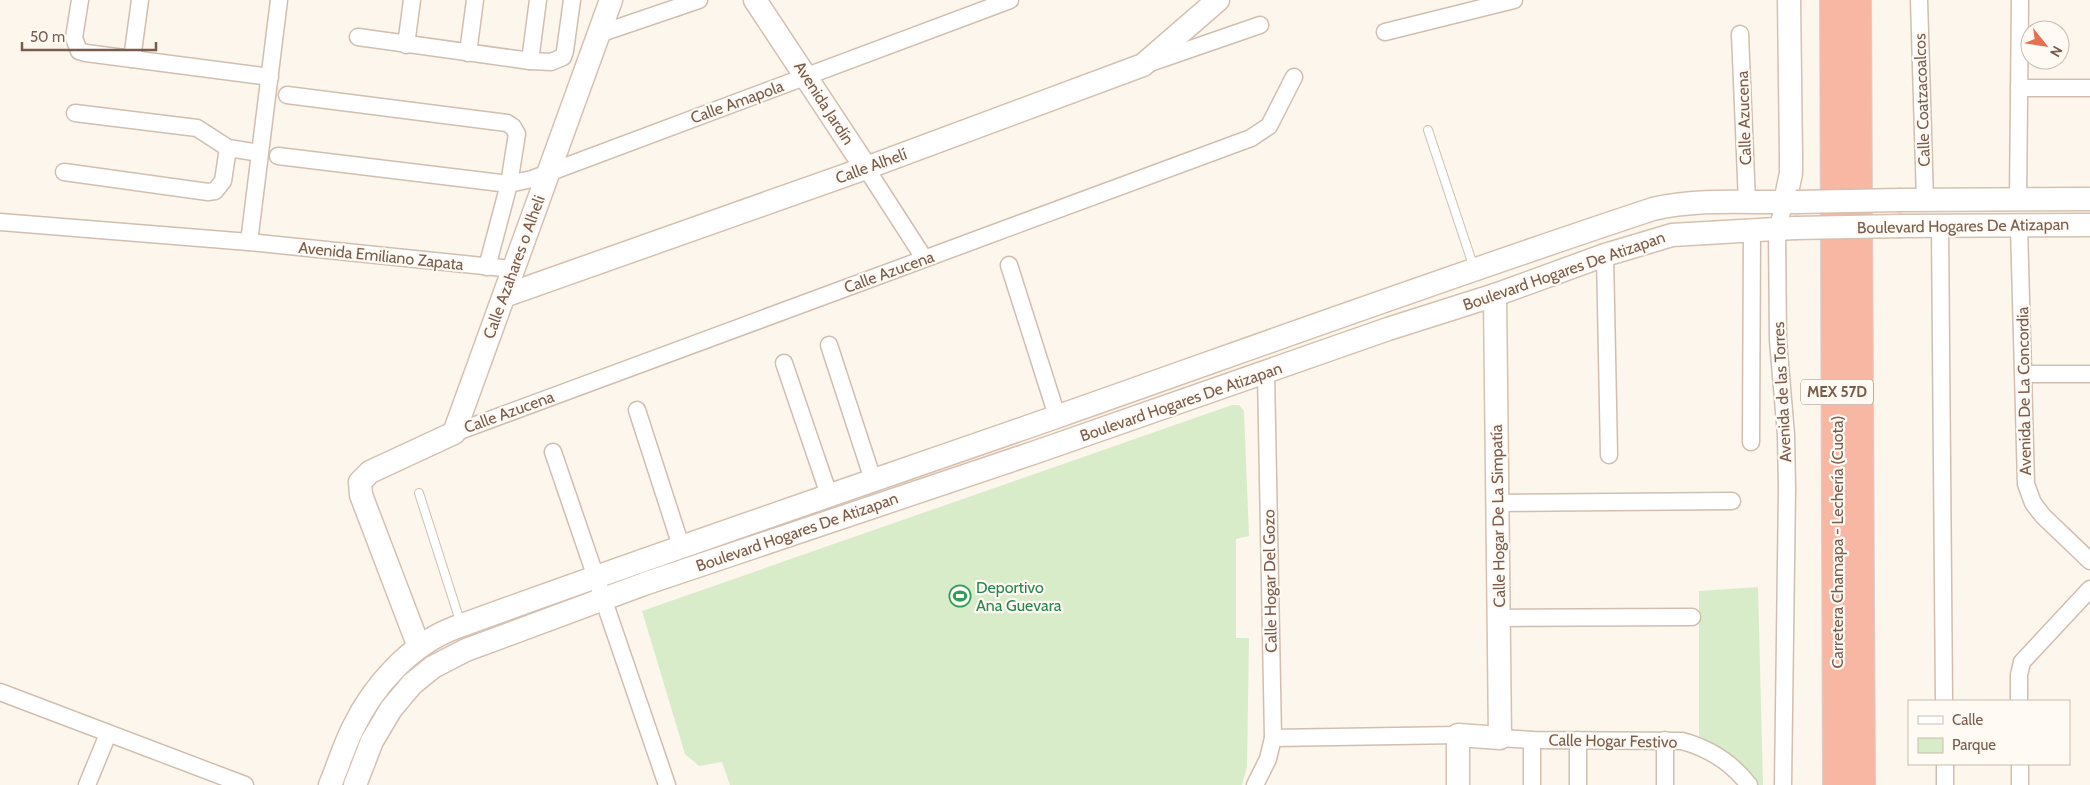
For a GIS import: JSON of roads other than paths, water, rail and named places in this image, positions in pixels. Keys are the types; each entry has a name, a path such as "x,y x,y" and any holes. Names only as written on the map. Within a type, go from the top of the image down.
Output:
{"highway":[{"name":"Carretera Chamapa - Lechería (Cuota)","path":"1834,0 1837,253 1837,785"},
{"name":"Carretera Chamapa - Lechería (Cuota)","path":"1857,0 1862,785"}],"street":[{"path":"80,0 74,38 79,51 270,77"},
{"path":"132,59 140,0"},
{"path":"249,242 279,0"},
{"path":"406,44 412,0"},
{"path":"468,53 474,0"},
{"path":"530,61 538,0"},
{"path":"358,37 468,53 551,62 563,57 572,0"},
{"name":"Calle Azahares o Alheli","path":"454,433 611,0"},
{"path":"598,34 699,0"},
{"name":"Avenida Jardín","path":"755,0 807,76 924,258"},
{"name":"Calle Amapola","path":"278,156 509,184 532,179 1010,0"},
{"name":"Calle Alhelí","path":"504,296 866,168 1143,65 1218,0"},
{"path":"1385,32 1514,0"},
{"name":"Avenida de las Torres","path":"1783,785 1788,490 1786,435 1778,340 1786,229 1791,202 1789,0"},
{"name":"Calle Coatzacoalcos","path":"1919,0 1925,200"},
{"path":"2018,200 2020,0"},
{"path":"1143,65 1260,25"},
{"name":"Calle Azucena","path":"1740,34 1747,202"},
{"name":"Calle Azucena","path":"454,433 1256,136 1269,126 1275,117 1294,76"},
{"path":"2019,88 2090,88"},
{"path":"287,95 507,123 513,127 517,134 509,184 486,267"},
{"path":"75,112 197,128 228,148 260,153"},
{"path":"64,172 214,191 223,181 228,148"},
{"path":"2084,224 2085,199"},
{"name":"Boulevard Hogares De Atizapan","path":"330,785 353,727 394,670 418,646 436,635 596,576 1057,416 1474,268 1661,207 1702,202 2085,199"},
{"name":"Avenida Emiliano Zapata","path":"8,223 249,242 514,269"},
{"name":"Boulevard Hogares De Atizapan","path":"355,785 372,741 392,709 412,684 433,667 466,650 644,584 1388,329 1495,295 1605,255 1672,235 1786,229 2084,224"},
{"name":"Avenida De La Concordia","path":"2020,226 2026,484 2033,502 2043,516 2089,558"},
{"path":"1940,227 1944,700"},
{"path":"1751,442 1752,230"},
{"path":"1605,255 1609,455"},
{"path":"1009,265 1057,416"},
{"name":"Calle Hogar De La Simpatía","path":"1495,295 1500,738"},
{"path":"1377,302 1388,329"},
{"path":"829,345 873,480"},
{"path":"784,363 829,495"},
{"name":"Calle Hogar Del Gozo","path":"1255,785 1268,759 1273,738 1266,372"},
{"path":"2024,374 2090,374"},
{"path":"637,410 682,546"},
{"path":"418,646 361,495 360,482 370,472 454,433"},
{"path":"553,452 667,785"},
{"path":"1497,503 1732,501"},
{"path":"2019,700 2019,675 2022,662 2090,589"},
{"path":"1499,618 1692,617"},
{"path":"0,692 245,785"},
{"path":"87,785 108,734"},
{"path":"1273,738 1458,734 1500,738"},
{"path":"1458,734 1458,785"},
{"name":"Calle Hogar Festivo","path":"1500,738 1682,741 1703,746 1721,758 1748,785"},
{"path":"1532,740 1532,785"},
{"path":"1578,740 1578,785"},
{"path":"1664,785 1665,740"},
{"path":"1945,765 1945,785"},
{"path":"2020,765 2020,785"}],"lane":[{"path":"1428,130 1474,268"},
{"path":"419,493 461,625"}],"place":[{"name":"Deportivo Ana Guevara","path":"960,596"}]}
